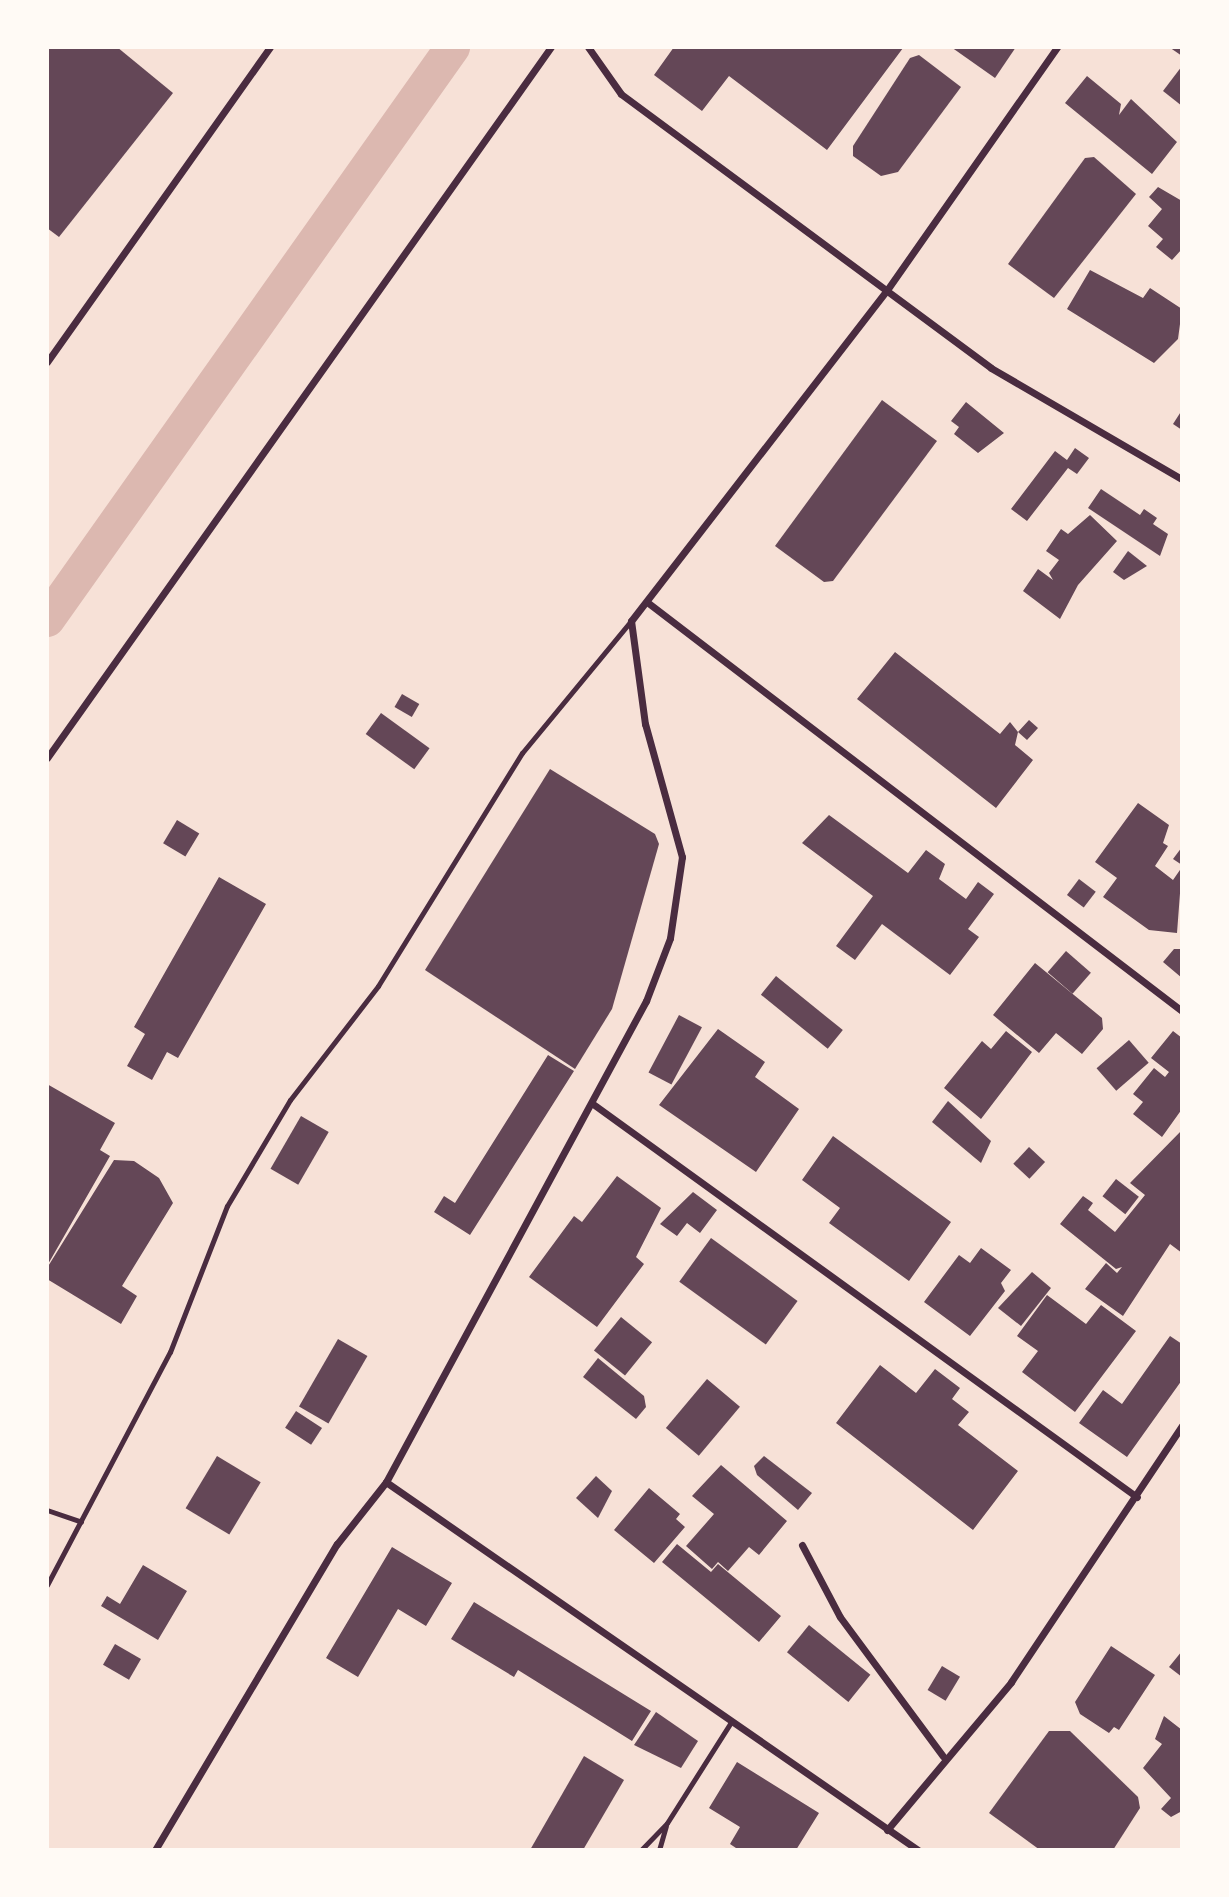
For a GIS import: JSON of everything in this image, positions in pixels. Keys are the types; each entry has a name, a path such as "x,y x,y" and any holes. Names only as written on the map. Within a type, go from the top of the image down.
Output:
{"street":[{"path":"47,362 270,47"},
{"path":"47,758 551,47"},
{"path":"588,47 621,94 992,368 1182,479"},
{"path":"155,1850 337,1544 386,1482 458,1340 593,1104 646,1001 670,938 682,857 645,724 631,621 887,290 1057,47"},
{"path":"647,602 1182,1011"},
{"path":"593,1104 1137,1497"},
{"path":"887,1830 943,1756 1011,1682 1182,1426"},
{"path":"386,1482 918,1850"},
{"path":"802,1545 840,1617 943,1756"}],"lane":[{"path":"47,1585 170,1352 228,1206 290,1100 378,986 522,753 631,621"},
{"path":"47,1510 81,1522"},
{"path":"641,1850 667,1823 731,1722"},
{"path":"659,1850 667,1823"}],"building":[{"path":"47,47 117,47 173,93 59,237 47,228"},
{"path":"674,47 903,48 827,150 729,76 702,111 654,75"},
{"path":"951,47 1016,47 995,78"},
{"path":"1169,47 1182,47 1182,56"},
{"path":"919,55 961,87 898,172 881,176 853,156 853,146 910,58"},
{"path":"1182,66 1182,106 1163,91"},
{"path":"1087,76 1121,104 1119,115 1131,99 1177,142 1152,174 1065,103"},
{"path":"1094,157 1136,194 1054,298 1008,264 1085,158"},
{"path":"1158,187 1182,201 1182,249 1172,260 1156,247 1163,239 1148,226 1162,209 1149,197"},
{"path":"1090,270 1143,298 1150,288 1182,309 1178,339 1154,363 1067,309"},
{"path":"882,400 937,441 833,581 824,582 775,546"},
{"path":"966,402 1004,433 978,453 954,434 959,427 951,421"},
{"path":"1182,410 1182,430 1173,424"},
{"path":"1075,448 1089,458 1077,474 1068,468 1027,521 1011,509 1055,451 1067,460"},
{"path":"1101,489 1140,515 1144,509 1157,518 1153,524 1168,534 1160,556 1088,508"},
{"path":"1090,515 1117,541 1078,585 1060,619 1023,591 1038,569 1053,580 1049,573 1059,560 1046,551 1061,529 1068,534"},
{"path":"1128,551 1147,566 1124,580 1113,572"},
{"path":"895,652 1000,734 1010,722 1018,732 1015,745 1033,760 996,808 857,699"},
{"path":"402,694 419,704 412,717 394,707"},
{"path":"381,713 430,748 414,769 366,734"},
{"path":"1029,720 1038,728 1027,740 1018,732"},
{"path":"550,769 655,834 659,844 612,1009 575,1069 425,970"},
{"path":"1138,803 1169,825 1163,843 1168,846 1155,866 1173,880 1182,867 1177,933 1149,930 1103,897 1117,878 1095,862"},
{"path":"829,815 908,873 926,850 945,864 939,879 966,899 978,882 994,894 968,929 979,937 950,975 882,924 855,960 836,946 873,896 802,843"},
{"path":"177,820 199,833 185,857 163,843"},
{"path":"1182,847 1182,865 1173,859"},
{"path":"219,877 266,904 178,1058 167,1052 152,1080 127,1066 145,1034 134,1027"},
{"path":"1079,879 1096,892 1084,908 1067,895"},
{"path":"1174,949 1182,949 1182,978 1163,962"},
{"path":"1066,951 1091,973 1073,994 1048,972"},
{"path":"1035,963 1102,1018 1103,1029 1082,1054 1056,1033 1039,1053 993,1015"},
{"path":"776,976 843,1030 828,1049 761,995"},
{"path":"679,1015 702,1027 671,1085 648,1072"},
{"path":"718,1029 765,1062 755,1077 799,1109 756,1172 659,1105"},
{"path":"1006,1031 1032,1052 981,1119 944,1088 982,1041 991,1049"},
{"path":"1173,1031 1182,1038 1182,1109 1162,1137 1133,1114 1143,1102 1133,1094 1154,1068 1165,1077 1169,1072 1151,1058"},
{"path":"1129,1040 1149,1063 1116,1091 1097,1068"},
{"path":"548,1055 574,1071 470,1235 434,1212 444,1196 455,1203"},
{"path":"47,1084 115,1123 100,1150 110,1156 47,1266"},
{"path":"948,1101 991,1141 981,1163 932,1122"},
{"path":"301,1116 329,1132 298,1185 271,1169"},
{"path":"1182,1130 1182,1253 1170,1244 1123,1316 1085,1289 1106,1263 1117,1273 1122,1267 1116,1269 1060,1224 1083,1196 1093,1203 1088,1210 1115,1232 1145,1195 1130,1183"},
{"path":"833,1136 951,1222 909,1281 829,1223 840,1208 802,1180"},
{"path":"1029,1147 1045,1162 1029,1179 1013,1164"},
{"path":"114,1160 134,1161 159,1178 173,1203 122,1286 137,1296 121,1324 47,1279 47,1268"},
{"path":"617,1176 661,1208 636,1257 644,1264 597,1327 529,1277 574,1216 582,1222"},
{"path":"1116,1179 1139,1197 1125,1214 1102,1196"},
{"path":"693,1192 717,1210 700,1233 687,1223 677,1236 660,1224"},
{"path":"711,1238 798,1301 766,1345 679,1282"},
{"path":"981,1248 1011,1270 1001,1283 1005,1291 970,1336 924,1302 959,1255 970,1263"},
{"path":"1032,1272 1051,1288 1021,1326 998,1308"},
{"path":"1047,1295 1086,1324 1101,1305 1136,1331 1075,1412 1022,1372 1038,1351 1017,1336"},
{"path":"621,1317 652,1342 625,1376 594,1350"},
{"path":"1170,1336 1182,1344 1182,1380 1127,1457 1079,1423 1103,1390 1122,1404"},
{"path":"338,1339 367,1356 328,1424 299,1407"},
{"path":"598,1358 644,1396 646,1407 636,1419 583,1377"},
{"path":"880,1365 916,1393 935,1369 960,1388 952,1399 969,1412 958,1425 1018,1471 973,1530 836,1423"},
{"path":"707,1379 740,1407 699,1456 666,1428"},
{"path":"296,1411 322,1428 311,1445 285,1428"},
{"path":"217,1456 261,1482 229,1535 186,1508"},
{"path":"764,1456 812,1493 798,1510 757,1475 754,1466"},
{"path":"721,1465 787,1521 759,1555 749,1547 728,1571 718,1562 712,1569 686,1546 714,1514 692,1496"},
{"path":"596,1476 612,1491 598,1518 576,1498"},
{"path":"649,1488 680,1514 676,1519 685,1527 654,1563 614,1530"},
{"path":"677,1544 711,1572 718,1564 781,1616 759,1642 662,1562"},
{"path":"392,1547 452,1583 426,1626 398,1609 358,1677 326,1658"},
{"path":"143,1565 187,1591 158,1640 101,1606 107,1596 120,1604"},
{"path":"474,1602 651,1711 632,1741 518,1670 514,1677 451,1639"},
{"path":"809,1625 870,1675 848,1702 787,1652"},
{"path":"115,1644 141,1659 129,1680 103,1665"},
{"path":"1111,1646 1155,1675 1119,1730 1114,1727 1109,1733 1080,1714 1075,1702"},
{"path":"1182,1651 1182,1677 1169,1667"},
{"path":"942,1666 960,1677 946,1701 928,1690"},
{"path":"656,1712 698,1741 681,1768 634,1745"},
{"path":"1164,1716 1182,1730 1182,1811 1171,1817 1161,1809 1171,1798 1143,1768 1162,1744 1155,1739"},
{"path":"1049,1731 1070,1731 1138,1797 1140,1808 1113,1850 1040,1850 989,1813"},
{"path":"584,1756 624,1780 583,1850 530,1850"},
{"path":"737,1762 819,1813 796,1850 739,1850 730,1844 740,1827 709,1808"}],"waterway":[{"path":"47,619 452,47"}]}
